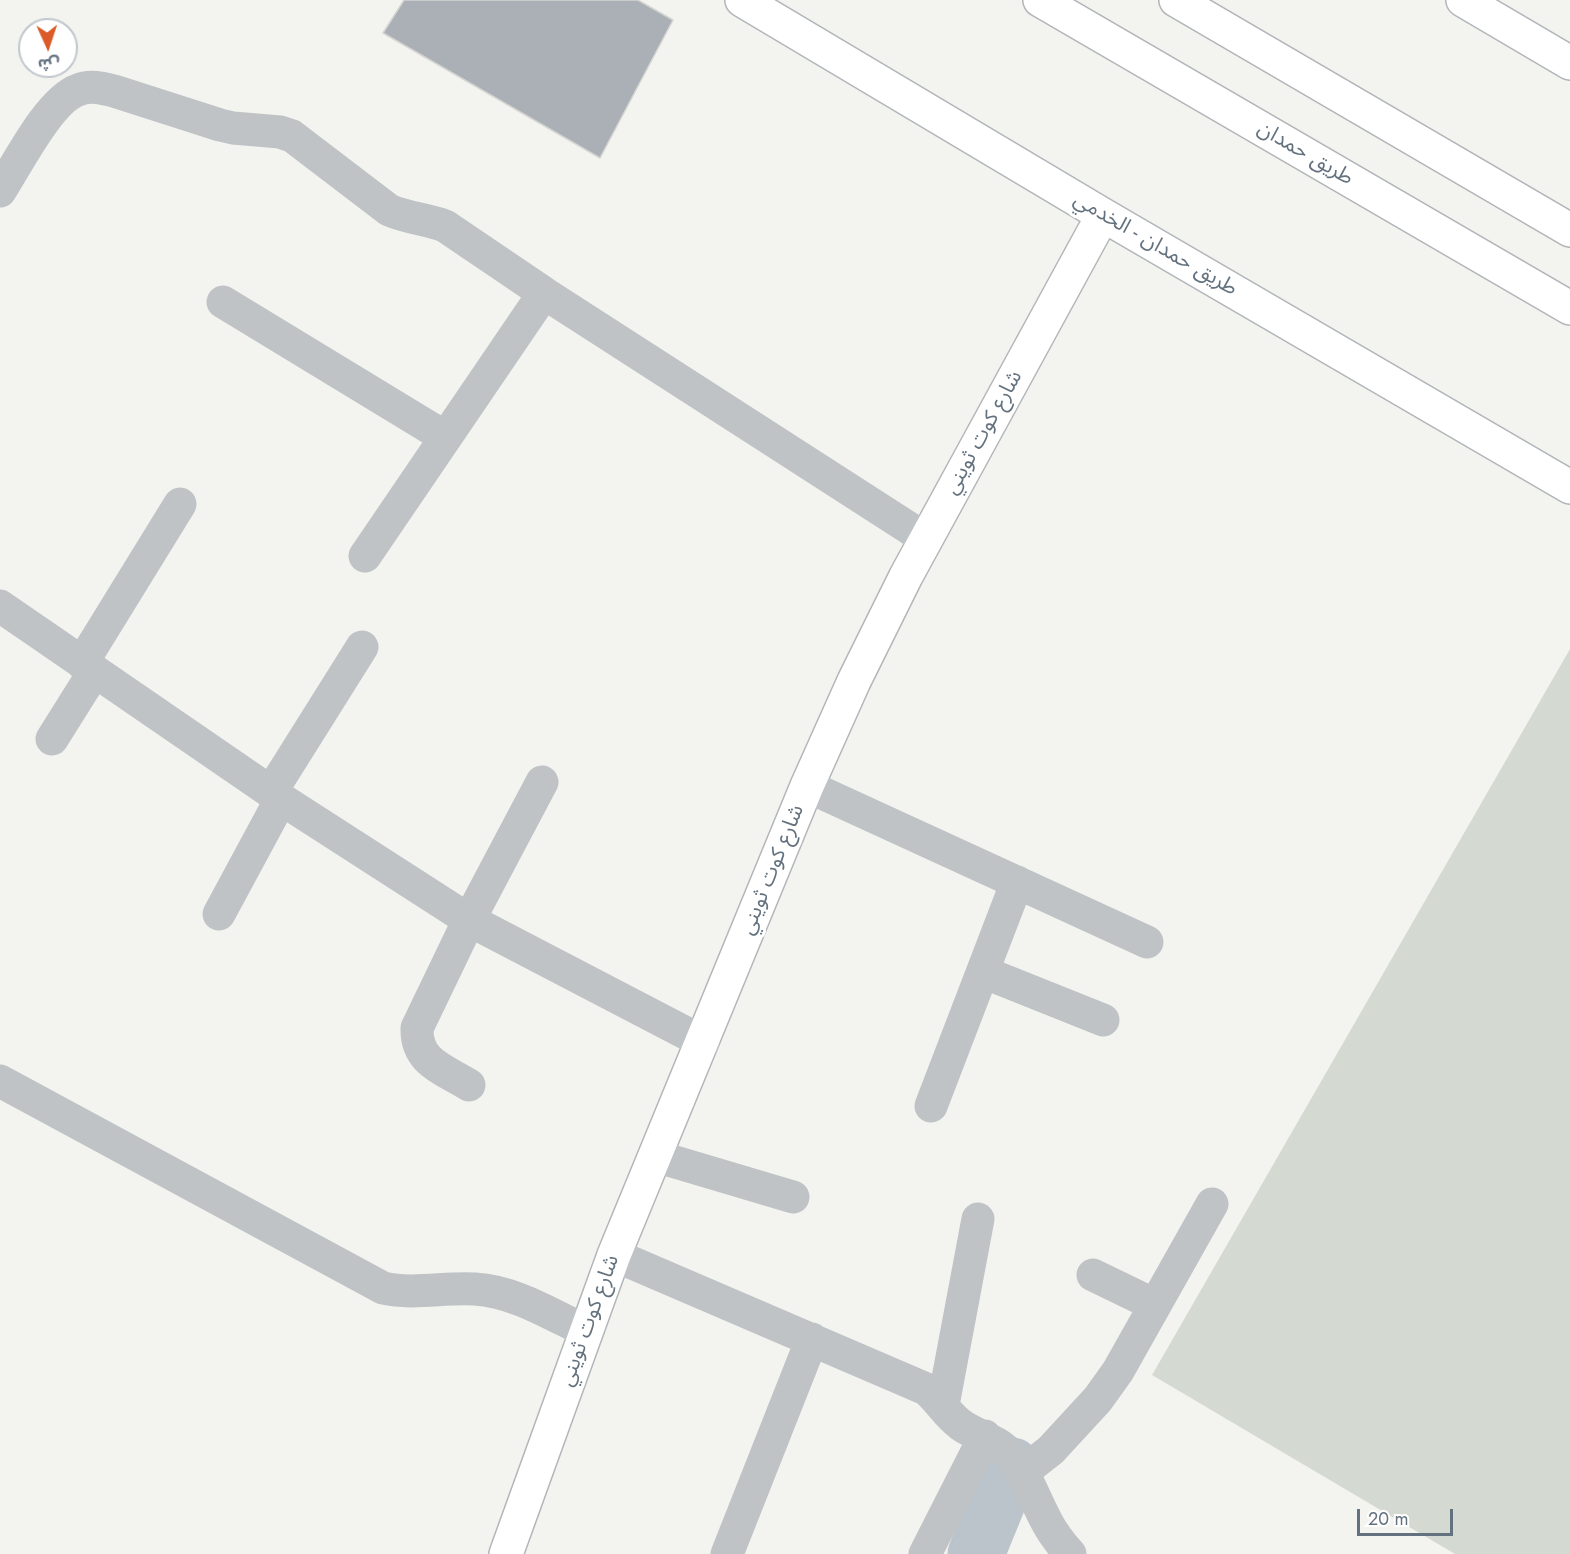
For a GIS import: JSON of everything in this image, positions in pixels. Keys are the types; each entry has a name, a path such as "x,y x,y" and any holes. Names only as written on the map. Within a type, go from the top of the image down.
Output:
{"main road":[{"name":"طريق حمدان - الخدمي","path":"742,0 1103,215 1570,487"},
{"name":"طريق حمدان","path":"1040,0 1570,308"},
{"path":"1176,0 1570,230"},
{"path":"1463,0 1570,63"},
{"name":"شارع كوت ثويني","path":"506,1554 614,1255 807,786 854,681 926,539 1103,215"}],"street":[{"path":"0,191 52,110 64,97 79,89 97,87 220,125 280,132 292,136 388,210 445,226 926,539"},
{"path":"365,556 544,292"},
{"path":"224,302 445,437"},
{"path":"52,739 88,667 180,504"},
{"path":"0,606 276,795 469,920 703,1042"},
{"path":"219,915 276,795 362,647"},
{"path":"469,1085 426,1059 419,1050 416,1039 417,1028 469,920 542,782"},
{"path":"807,786 1147,942"},
{"path":"931,1106 1017,882"},
{"path":"983,972 1103,1020"},
{"path":"0,1082 376,1285 400,1292 476,1288 493,1291 509,1295 586,1331"},
{"path":"655,1156 793,1197"},
{"path":"1023,1472 1051,1450 1098,1399 1118,1371 1212,1204"},
{"path":"943,1405 978,1219"},
{"path":"614,1255 926,1389 961,1425 1000,1444 1023,1472 1048,1524 1070,1554"},
{"path":"1093,1275 1155,1305"},
{"path":"727,1554 812,1339"},
{"path":"925,1554 985,1436"}],"shaded area":[{"path":"1570,649 1570,1554 1455,1554 1152,1375"}],"building":[{"path":"404,0 638,0 673,20 600,158 383,33"}],"waterway":[{"path":"976,1554 1012,1466"}]}
